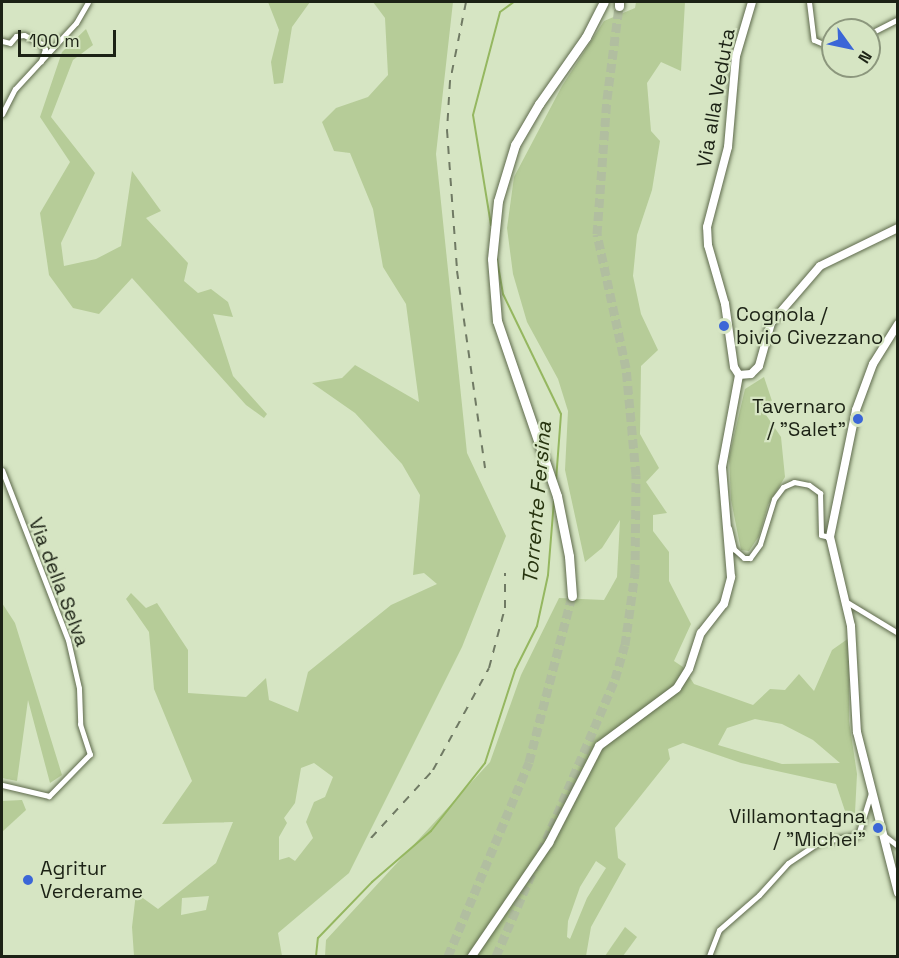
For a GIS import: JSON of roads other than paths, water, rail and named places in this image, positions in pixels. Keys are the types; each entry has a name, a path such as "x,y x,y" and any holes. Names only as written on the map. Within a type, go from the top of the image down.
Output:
{"highway":[{"path":"573,597 563,519 503,342 492,274 495,219 504,180 520,135 586,37 604,2"}],"street":[{"path":"2,114 15,89 40,66 76,23 88,2"},
{"name":"Via alla Veduta","path":"739,375 734,367 724,304 708,245 707,227 728,147 736,56 752,2"},
{"path":"808,2 814,40 821,43"},
{"path":"881,28 897,19"},
{"path":"2,41 10,43 16,36 24,35 42,44 45,49 40,66"},
{"path":"472,957 549,843 599,746 664,700 689,669 701,633 730,591 725,516 725,439 739,375 751,374 759,366 771,323 820,266 897,228"},
{"path":"897,324 873,364 856,410 830,537 851,626 855,716 871,792 897,893"},
{"name":"Via della Selva","path":"2,470 68,640 79,688 80,724 90,754 49,796 2,785"},
{"path":"725,516 734,549 744,558 750,558 756,552 774,499 783,487 801,483 820,493 821,536 830,537"},
{"path":"845,601 897,633"},
{"path":"709,957 719,930 768,887 788,863 819,842 858,835 871,792"},
{"path":"882,835 897,846"}],"waterway":[{"name":"Torrente Fersina","path":"491,225 473,115 500,12 514,2"},
{"name":"Torrente Fersina","path":"496,254 503,294 561,414 556,481"},
{"name":"Torrente Fersina","path":"316,956 318,938 372,882 431,831 485,763 515,670 537,626 548,575 554,501"}],"tunnel":[{"path":"541,852 615,679 625,645 635,573 636,475 626,368 597,234 607,99 619,6"},
{"path":"448,956 529,762 572,596"},
{"path":"496,956 534,868"}],"railway":[{"path":"466,2 450,81 447,130 457,271 485,468"},
{"path":"371,838 433,770 489,668 505,608 505,573"}],"place":[{"name":"Cognola / bivio Civezzano","path":"724,326"},
{"name":"Tavernaro / \"Salet\"","path":"858,419"},
{"name":"Villamontagna / \"Michei\"","path":"878,828"},
{"name":"Agritur Verderame","path":"28,880"}]}
